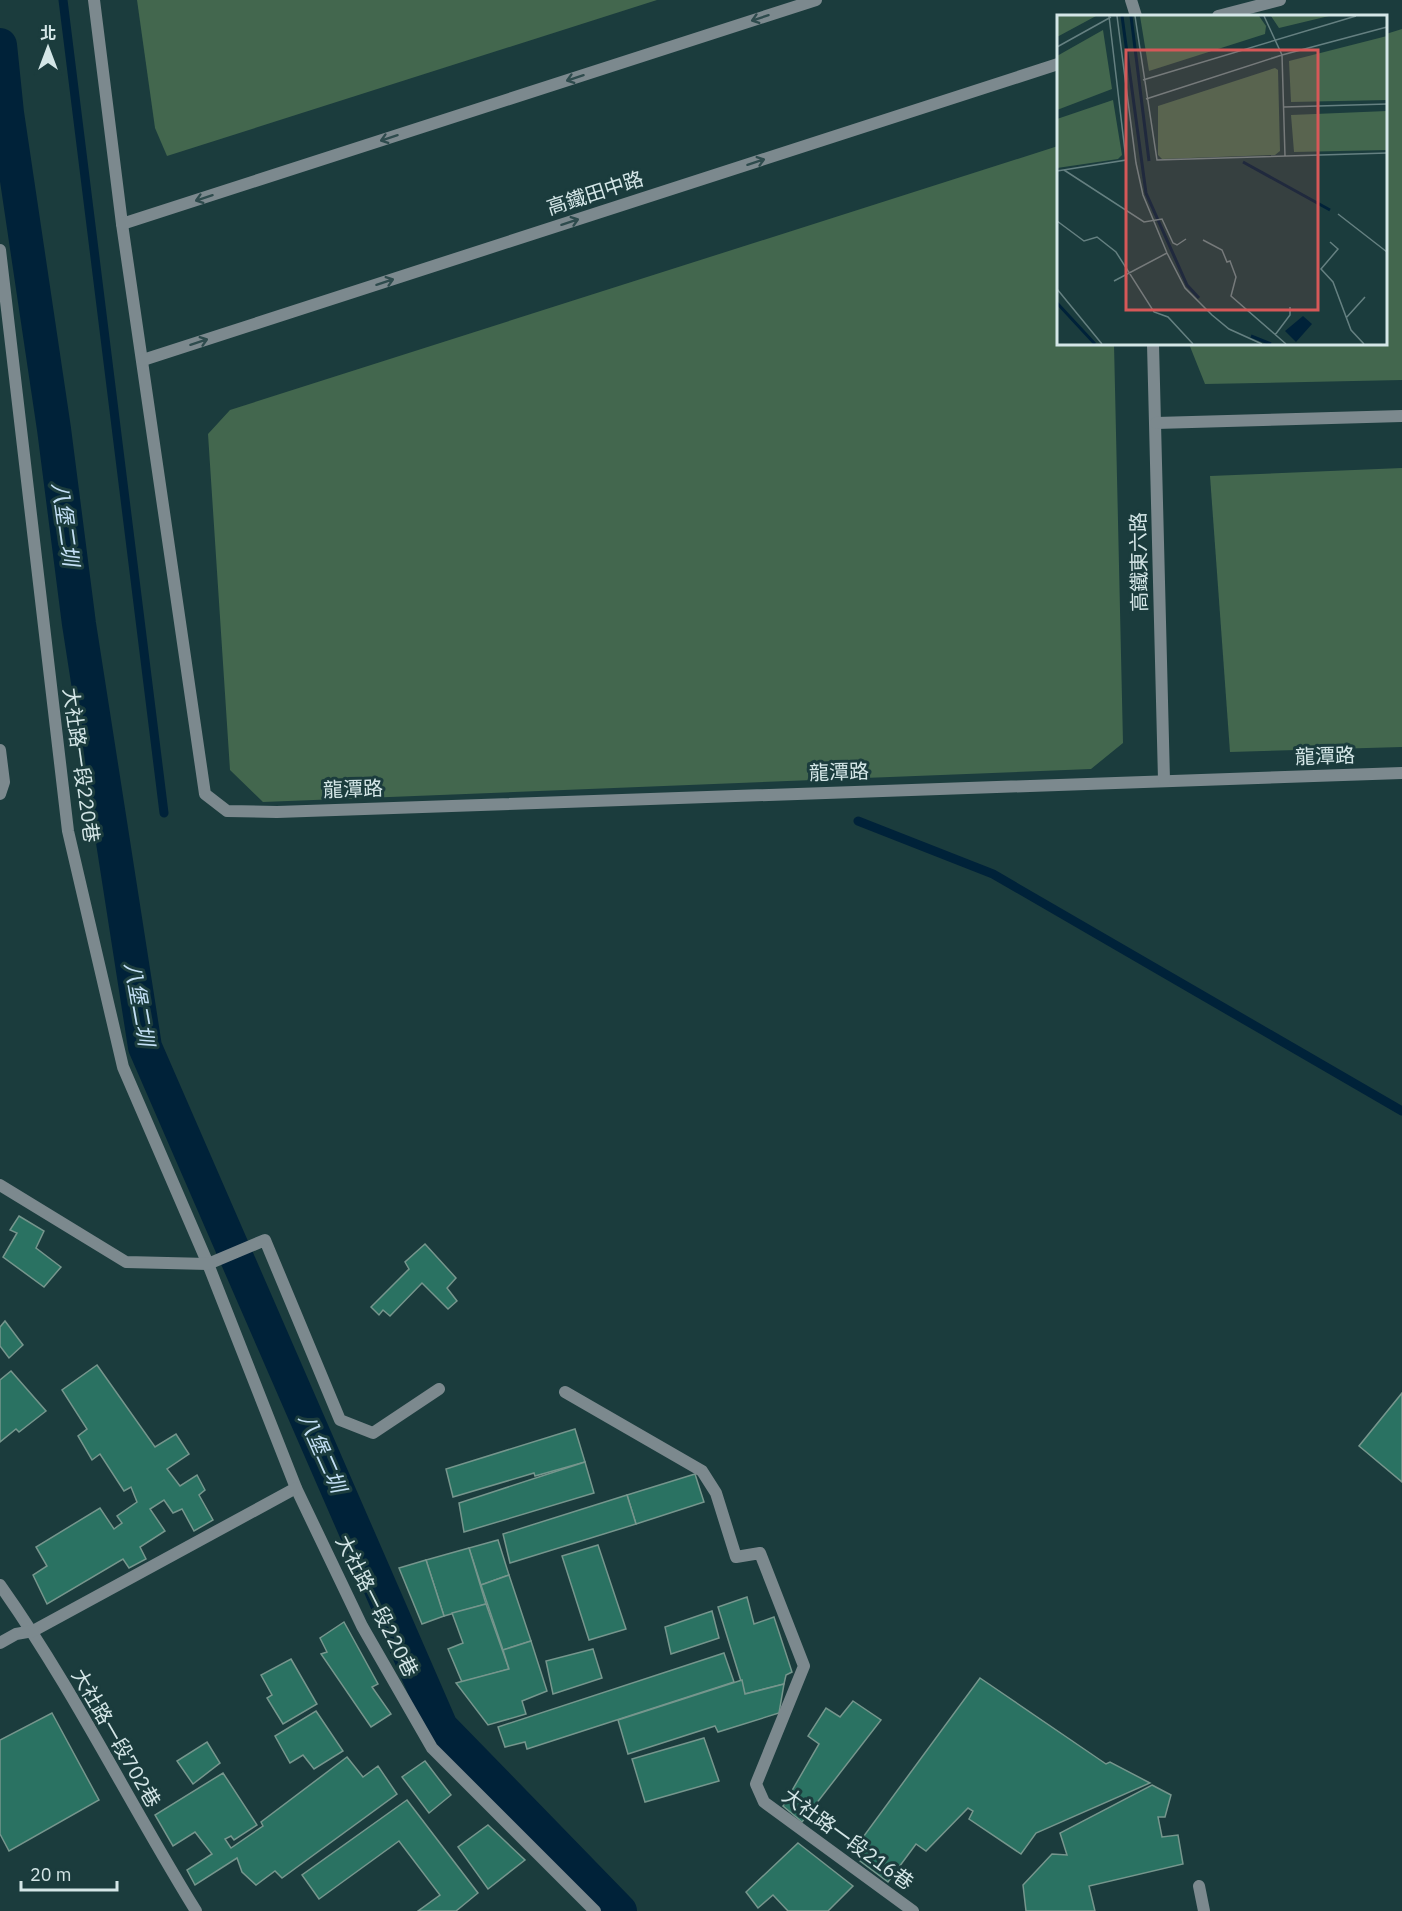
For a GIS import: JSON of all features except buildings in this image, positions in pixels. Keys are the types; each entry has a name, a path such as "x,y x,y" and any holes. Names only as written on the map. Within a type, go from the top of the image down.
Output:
{"street":[{"name":"龍潭路","path":"94,0 122,224 205,794 226,811 277,812 1402,773"},
{"path":"122,224 816,0"},
{"path":"1131,0 1136,15"},
{"path":"1222,15 1280,0"},
{"name":"高鐵田中路","path":"143,360 1057,65"},
{"name":"大社路一段220巷","path":"0,250 68,831 123,1067 208,1264 296,1488 362,1626 432,1748 595,1911"},
{"name":"高鐵東六路","path":"1153,345 1164,780"},
{"path":"1156,423 1402,416"},
{"path":"0,750 4,782 0,794"},
{"path":"0,1185 126,1262 208,1264 264,1240 340,1420 373,1433 439,1389"},
{"name":"大社路一段216巷","path":"565,1392 702,1471 716,1493 736,1557 760,1553 804,1666 756,1784 764,1802 913,1911"},
{"path":"0,1643 16,1634 33,1631 296,1488"},
{"name":"大社路一段702巷","path":"0,1585 33,1631 148,1834 196,1911"},
{"path":"1199,1886 1204,1911"}],"green space":[{"path":"137,0 657,0 167,156 155,128"},
{"path":"1402,29 1402,380 1205,384 1189,345 1387,345 1387,34"},
{"path":"1057,146 1057,345 1114,345 1123,743 1091,769 263,802 230,770 208,434 230,410"},
{"path":"1402,468 1402,747 1230,752 1210,476"}],"waterway":[{"path":"63,0 164,813"},
{"name":"八堡二圳","path":"0,45 7,113 54,429 79,624 145,1047 441,1727 620,1911"},
{"path":"858,821 993,874 1402,1111"}]}
